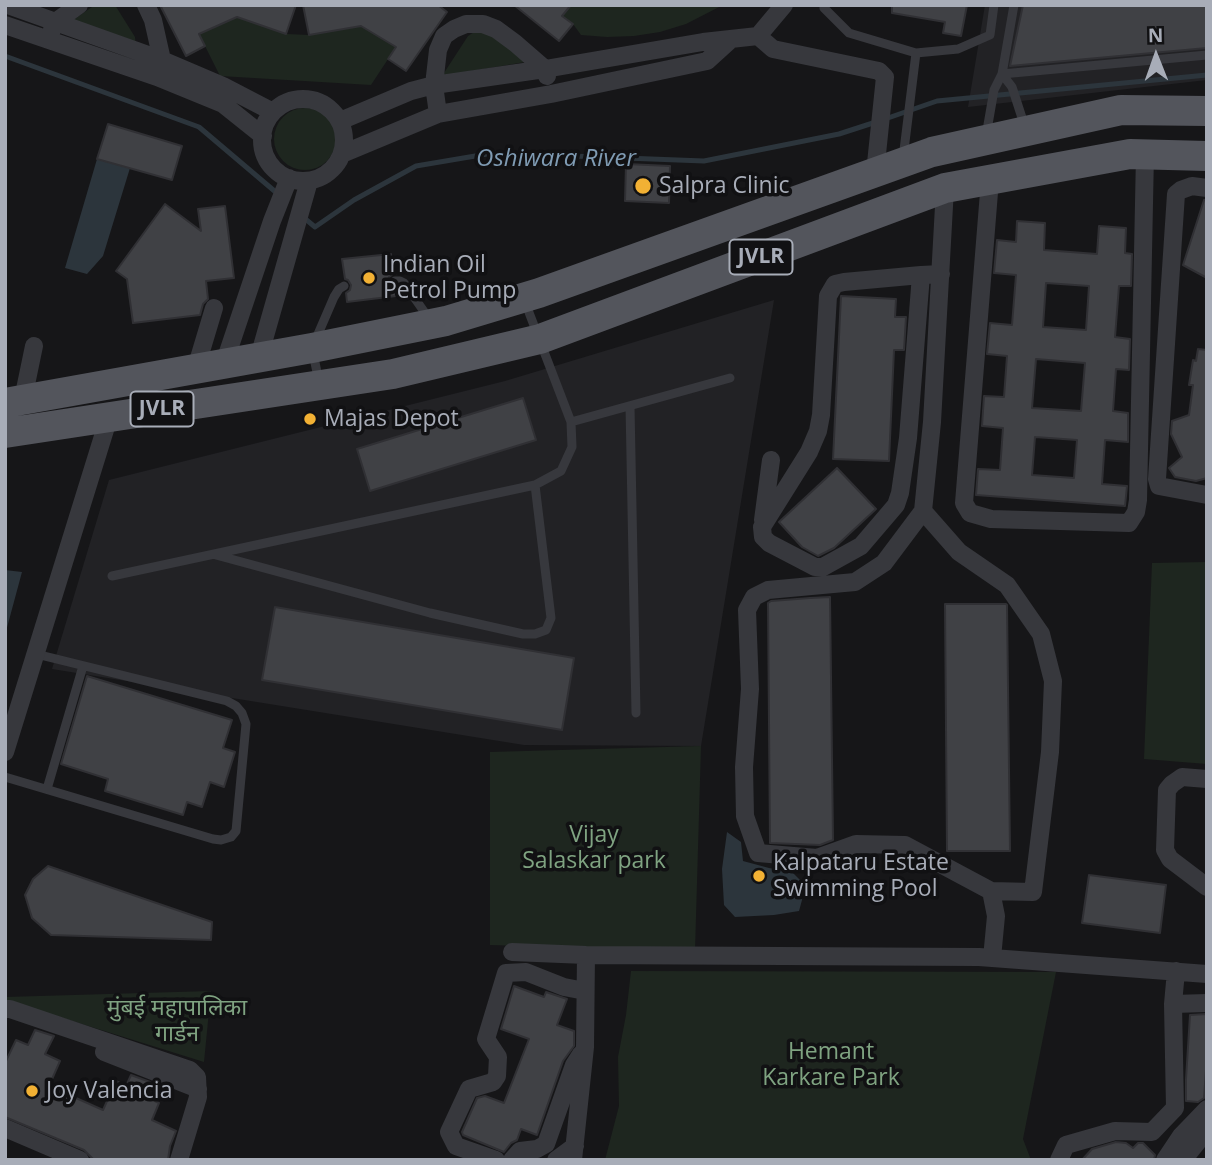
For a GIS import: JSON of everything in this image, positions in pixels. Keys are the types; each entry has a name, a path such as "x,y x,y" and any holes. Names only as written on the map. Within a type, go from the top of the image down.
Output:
{"main road":[{"name":"JVLR","path":"14,401 312,348 446,321 523,297 932,152 1121,110 1207,111"},
{"name":"JVLR","path":"5,433 393,374 540,339 945,188 1129,154 1207,156"}],"street":[{"path":"8,5 159,69 223,104 263,136"},
{"path":"48,40 54,23 79,5"},
{"path":"146,5 153,20 159,69"},
{"path":"340,121 433,85 703,42 758,36 784,5"},
{"path":"438,114 433,85 438,50 444,36 466,24 482,24 496,29 515,43 545,69 551,94"},
{"path":"5,25 48,40 223,86 273,112"},
{"path":"758,36 773,49 879,71 885,77 879,130 888,168"},
{"path":"342,154 438,114 551,94 707,61 729,41"},
{"path":"259,357 306,188 332,169 344,146 340,121 332,110 309,99 283,104 273,112 266,123 263,136 263,148 274,169 287,183 306,188"},
{"path":"990,180 964,503 970,513 991,519 1129,523 1136,512 1138,500 1145,154"},
{"path":"210,366 287,183"},
{"path":"1207,188 1192,186 1176,194 1157,479 1160,486 1207,495"},
{"path":"923,511 958,552 1007,585 1041,634 1053,681 1050,752 1033,892 991,891 905,845 856,844 817,858 758,853 745,816 744,767 750,689 747,610 754,597 768,590 855,582 884,563 923,511 932,422 945,188"},
{"path":"762,527 809,452 818,430 828,296 835,284 941,274"},
{"path":"771,460 763,537 769,543 815,567 862,546 896,505 908,438 921,275"},
{"path":"210,366 214,308"},
{"path":"14,401 34,346"},
{"path":"5,752 109,417"},
{"path":"1207,779 1182,778 1167,790 1165,850 1170,859 1207,887"},
{"path":"991,891 996,916 992,958"},
{"path":"512,952 992,958 1207,974"},
{"path":"556,1160 574,1153 585,1047 586,954"},
{"path":"1059,1160 1066,1145 1115,1131 1152,1132 1175,1108 1176,971"},
{"path":"496,1160 456,1146 450,1132 468,1089 494,1082 497,1076 498,1057 486,1039 506,973 526,972 564,987 585,991"},
{"path":"1174,1004 1207,1003"},
{"path":"5,1009 190,1070 197,1077 198,1097 179,1160"},
{"path":"5,1017 17,1017 198,1089"},
{"path":"512,1160 520,1151 537,1149 546,1144 573,1065 585,1047"},
{"path":"1165,1160 1181,1136 1207,1109"},
{"path":"5,1128 80,1160"},
{"path":"1183,1160 1207,1130"}],"lane":[{"path":"825,5 824,8 849,33 916,53 958,49 990,35 994,5"},
{"path":"985,140 993,97 1002,74 1014,5"},
{"path":"888,168 916,53"},
{"path":"1002,74 1207,55"},
{"path":"1002,74 1014,94 1027,131"},
{"path":"395,281 404,283 433,324"},
{"path":"319,384 312,348 334,296 344,286"},
{"path":"112,576 536,485 561,471 572,447 571,422 523,297"},
{"path":"571,422 730,379"},
{"path":"631,406 636,713"},
{"path":"212,554 430,613 523,634 536,634 545,630 551,618 536,485"},
{"path":"5,777 213,839 231,837 236,831 246,724 236,706 227,701 36,654"},
{"path":"47,789 83,666"}],"shaded area":[{"path":"985,5 1207,5 1207,80 968,107"},
{"path":"97,159 130,168 103,256 87,274 65,268"},
{"path":"774,300 701,746 524,745 52,669 109,480 505,381"},
{"path":"5,570 22,572 5,635"},
{"name":"Kalpataru Estate Swimming Pool","path":"727,832 741,842 743,861 792,872 800,880 802,900 799,911 735,917 724,905 722,869"}],"green space":[{"path":"95,5 115,5 135,37 136,47 67,24"},
{"path":"571,5 723,5 686,24 660,32 607,37 581,35 573,24 562,16"},
{"path":"237,17 287,34 309,35 361,26 396,47 371,85 220,76 199,34"},
{"path":"482,31 491,34 525,62 442,76 468,36"},
{"path":"305,108 317,110 327,117 334,127 334,151 327,161 317,168 305,170 293,168 283,161 276,151 274,139 276,127 283,117 293,110"},
{"path":"1207,562 1207,764 1144,759 1152,563"},
{"name":"Vijay Salaskar park","path":"701,746 695,951 490,945 490,752"},
{"name":"Hemant Karkare Park","path":"631,971 1056,972 1023,1139 1031,1160 605,1160 619,1106 618,1057"},
{"name":"मुंबई महापालिका गार्डन","path":"211,991 204,1062 5,1000 5,997"}],"building":[{"path":"160,5 296,5 286,34 237,17 199,34 205,46 186,56"},
{"path":"303,5 438,5 447,12 406,71 388,59 396,47 361,26 309,35"},
{"path":"514,5 571,5 562,16 573,24 559,41"},
{"path":"892,5 967,5 961,36 943,33 945,22 892,13"},
{"path":"1023,5 1207,5 1207,48 1010,66"},
{"path":"108,124 182,146 172,180 97,159"},
{"path":"626,164 670,166 669,203 625,201"},
{"path":"1204,200 1207,200 1207,278 1183,265"},
{"path":"165,204 201,231 198,209 225,206 234,278 206,281 208,299 203,304 200,315 133,323 127,279 116,271"},
{"path":"1017,221 1045,223 1044,250 1097,254 1099,226 1126,228 1125,253 1132,254 1131,286 1119,286 1115,337 1130,339 1129,370 1116,369 1113,411 1128,413 1128,442 1105,440 1102,484 1127,486 1125,506 976,495 978,469 1000,470 1003,428 982,426 984,396 1004,397 1007,356 987,354 990,323 1012,325 1016,275 994,273 997,240 1016,242","holes":["1046,283 1089,286 1086,330 1043,327","1036,359 1085,363 1081,411 1032,408","1035,437 1077,440 1074,478 1032,475"]},
{"name":"Indian Oil Petrol Pump","path":"391,254 393,274 388,282 395,288 396,296 347,302 346,293 351,285 345,279 342,259"},
{"path":"841,296 896,299 895,317 906,317 904,350 894,350 889,461 833,459"},
{"path":"1198,349 1207,350 1207,478 1196,481 1175,477 1169,468 1182,457 1171,434 1172,421 1189,415 1193,385 1189,385 1193,360 1196,361"},
{"path":"523,398 536,440 370,491 357,449"},
{"path":"837,468 876,509 834,548 818,556 802,547 779,522"},
{"path":"830,597 833,840 820,845 770,843 768,603"},
{"path":"945,604 1007,605 1010,851 947,851"},
{"path":"275,607 574,658 562,730 262,680"},
{"path":"87,676 232,720 223,748 235,752 224,787 210,782 202,807 187,802 183,815 105,791 108,779 61,764"},
{"path":"48,866 212,922 211,940 51,935 32,918 25,895 33,879"},
{"path":"1089,875 1166,885 1160,933 1082,923"},
{"path":"514,986 544,997 546,992 567,999 557,1025 574,1031 574,1046 563,1061 537,1135 521,1129 517,1140 504,1152 463,1135 462,1132 477,1098 485,1096 504,1103 529,1039 501,1029"},
{"path":"1207,1014 1204,1098 1198,1102 1186,1101 1190,1015"},
{"name":"Joy Valencia","path":"35,1030 54,1036 45,1054 60,1061 49,1086 103,1110 116,1081 126,1086 131,1075 150,1082 144,1096 159,1103 152,1120 176,1131 168,1160 94,1160 84,1150 5,1117 5,1063 16,1040 28,1045"},
{"path":"1116,1142 1126,1143 1133,1148 1138,1143 1143,1143 1155,1155 1154,1160 1082,1160 1092,1149"}],"waterway":[{"name":"Oshiwara River","path":"5,56 199,127 278,194"},
{"name":"Oshiwara River","path":"885,119 937,101 1207,75"},
{"name":"Oshiwara River","path":"303,217 315,227 354,200 416,166 493,153 704,161 839,134 876,122"}],"place":[{"name":"Salpra Clinic","path":"643,186"},
{"name":"Indian Oil Petrol Pump","path":"369,278"},
{"name":"Majas Depot","path":"310,419"},
{"name":"Kalpataru Estate Swimming Pool","path":"759,876"},
{"name":"Joy Valencia","path":"32,1091"}]}
